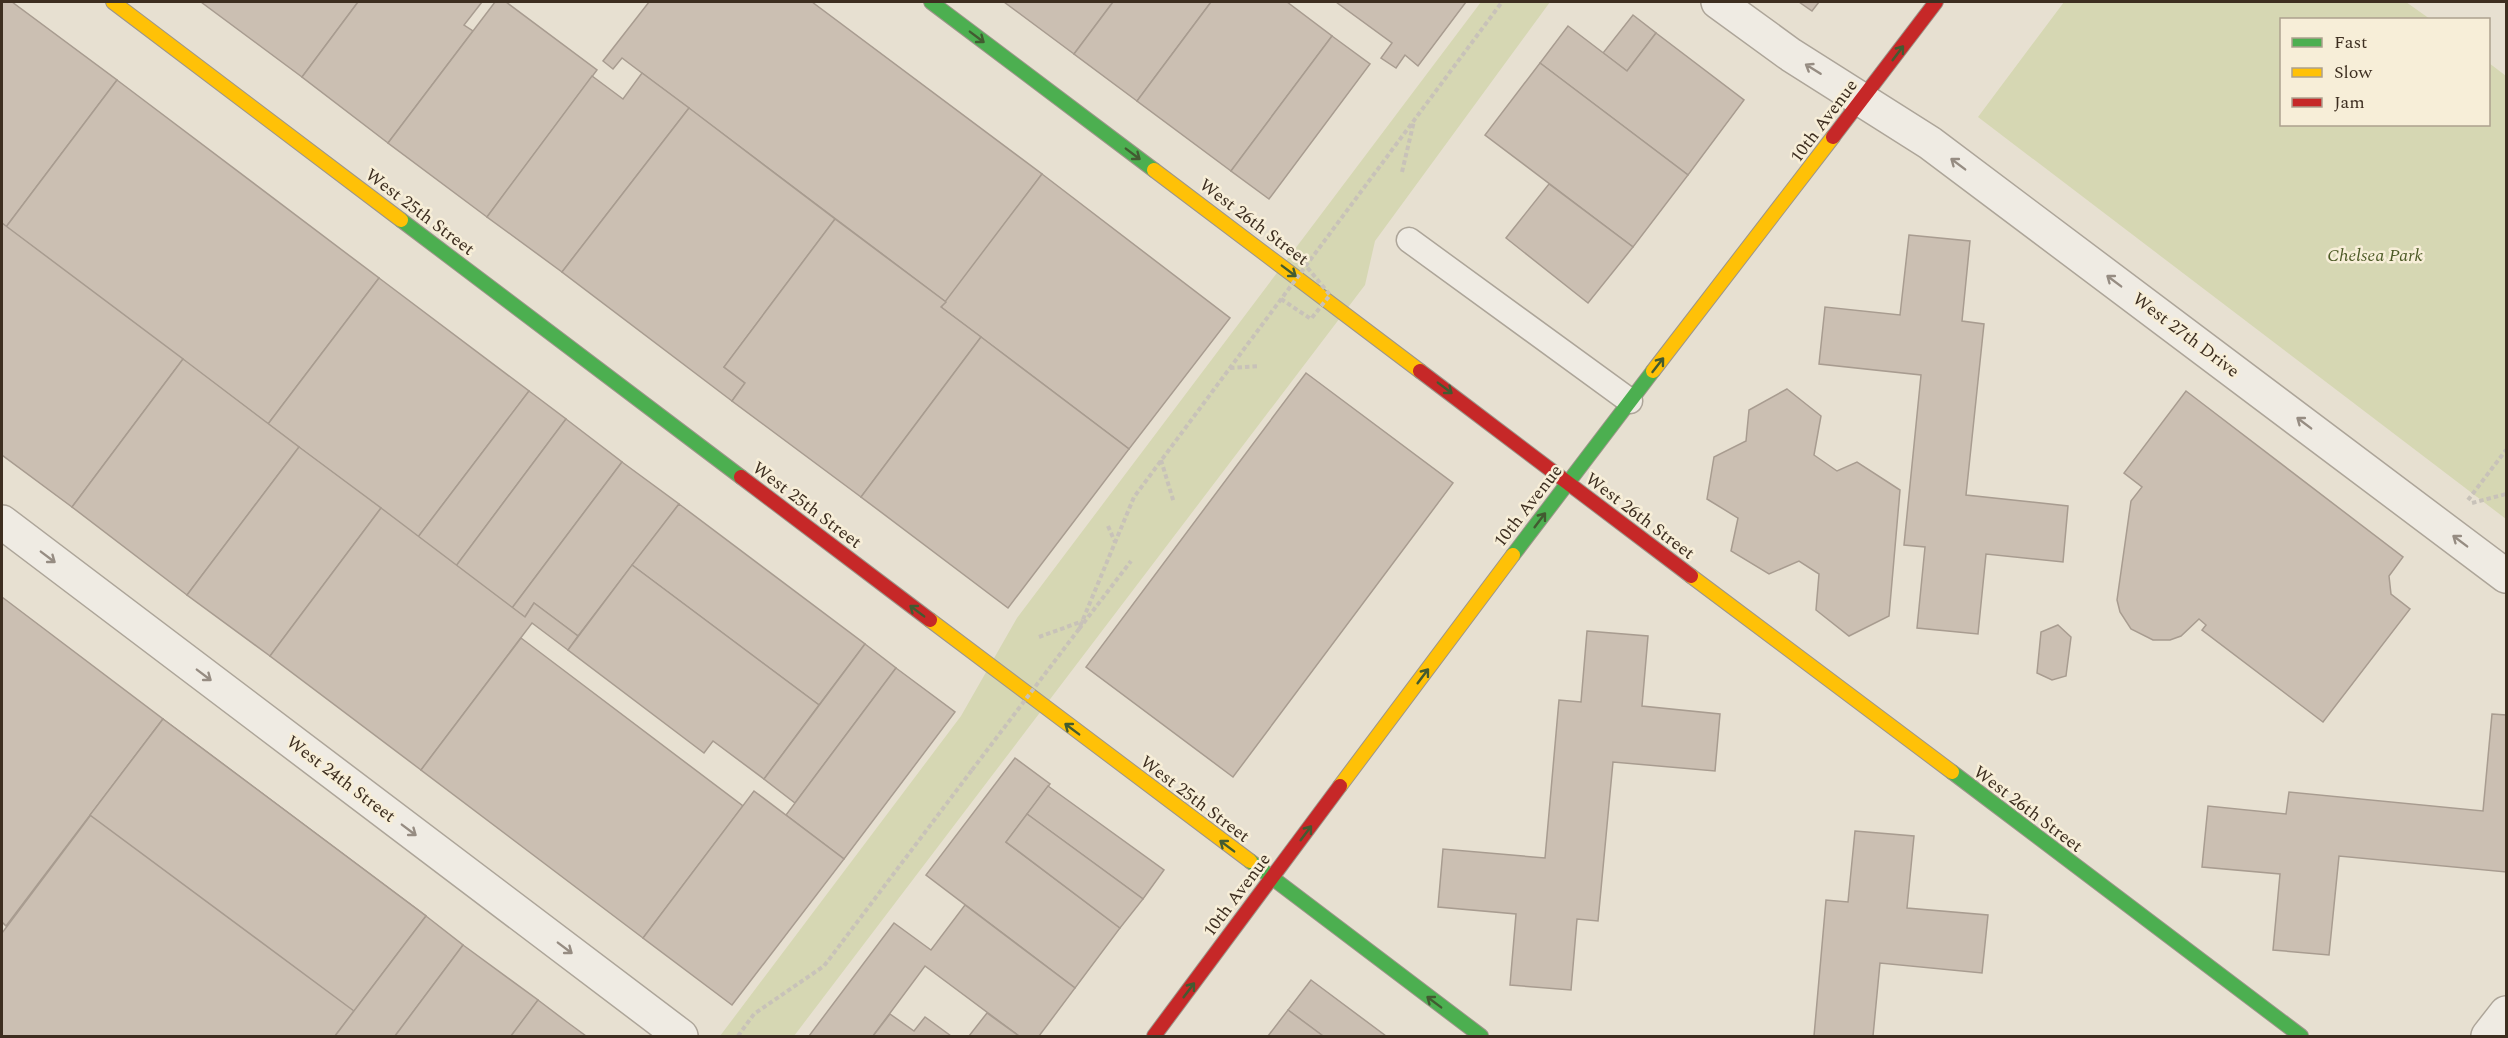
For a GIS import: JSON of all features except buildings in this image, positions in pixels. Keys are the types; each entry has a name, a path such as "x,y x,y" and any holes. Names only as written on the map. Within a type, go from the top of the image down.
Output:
{"street":[{"name":"West 25th Street","path":"113,2 1480,1036"},
{"name":"West 26th Street","path":"931,2 2301,1036"},
{"name":"West 27th Drive","path":"1718,2 1791,55 1930,143 2506,576"},
{"name":"10th Avenue","path":"1154,1036 1630,401 1936,2"},
{"name":"West 24th Street","path":"2,522 681,1036"},
{"path":"2488,1036 2506,1012"}],"lane":[{"path":"1409,240 1630,401"}],"path":[{"path":"1080,628 1134,496 1502,2"},
{"path":"1402,172 1414,121"},
{"path":"1281,299 1311,319 1330,295 1306,266"},
{"path":"1230,368 1259,366"},
{"path":"2506,450 2465,505 2506,494"},
{"path":"1161,460 1174,503"},
{"path":"1107,526 1115,542"},
{"path":"738,1036 754,1014 824,966 1131,561"},
{"path":"1039,637 1083,621"}],"green space":[{"path":"1481,2 1550,2 1375,241 1365,285 794,1036 720,1036 961,716 1017,618"},
{"name":"Chelsea Park","path":"2064,2 2406,2 2429,18 2280,18 2280,126 2490,126 2490,64 2506,76 2506,519 1978,117"}],"traffic: fast":[{"path":"931,2 1154,170"},
{"path":"401,220 741,477"},
{"path":"1513,555 1653,371"},
{"path":"1952,772 2301,1036"},
{"path":"1250,861 1481,1036"}],"traffic: slow":[{"path":"113,2 401,220"},
{"path":"1653,371 1833,137"},
{"path":"1154,170 1420,371"},
{"path":"1340,786 1513,555"},
{"path":"1691,576 1952,772"},
{"path":"930,620 1250,861"}],"traffic: jam":[{"path":"1833,137 1936,2"},
{"path":"1420,371 1691,576"},
{"path":"741,477 930,620"},
{"path":"1154,1036 1340,786"}]}
